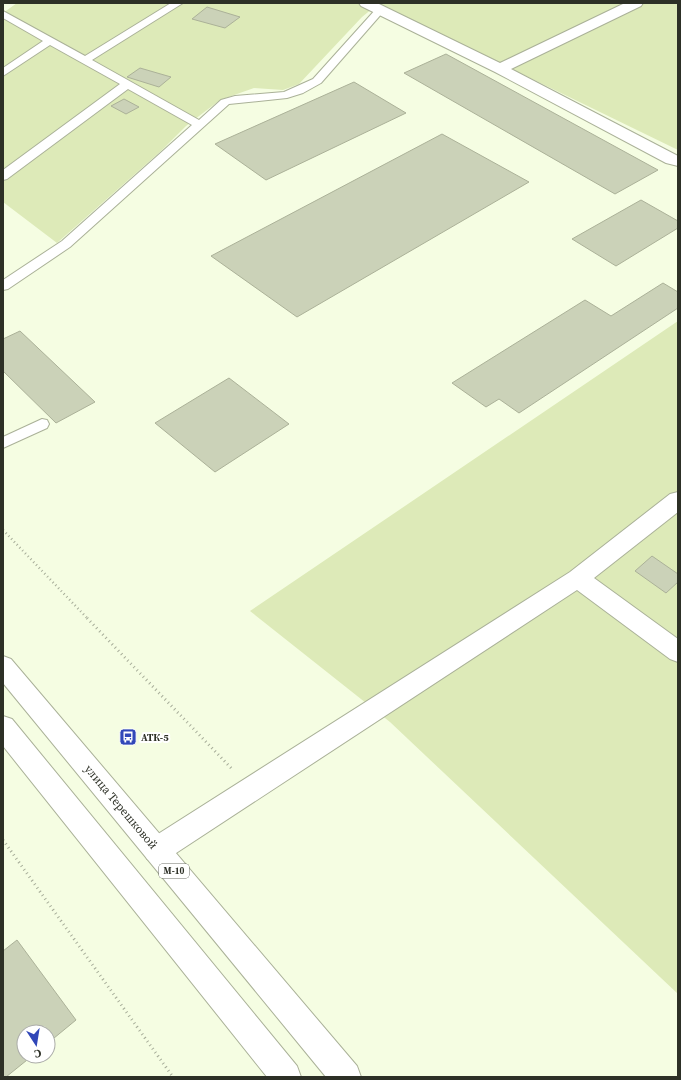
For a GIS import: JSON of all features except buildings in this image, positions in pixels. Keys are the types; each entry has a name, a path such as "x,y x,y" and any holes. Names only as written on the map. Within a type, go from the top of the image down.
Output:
{"main road":[{"path":"366,3 379,11 500,69 672,160 678,161"},
{"path":"500,69 636,3"},
{"path":"157,850 578,578 678,500"},
{"path":"578,578 678,652"},
{"name":"улица Терешковой","path":"3,666 346,1077"},
{"path":"3,727 286,1077"}],"lane":[{"path":"3,6 7,3"},
{"path":"85,60 178,3"},
{"path":"3,286 66,244 198,124 225,102 233,99 287,95 305,89 317,81 379,11"},
{"path":"3,14 198,124"},
{"path":"3,73 50,40"},
{"path":"3,176 127,84"},
{"path":"3,443 42,424"},
{"path":"242,1022 273,1077"}],"path":[{"path":"3,530 252,789"},
{"path":"3,840 173,1077"}],"green space":[{"path":"17,3 678,3 678,150 378,4 362,17 299,84 283,90 254,88 220,100 186,126 161,151 57,243 3,202 3,13"},
{"path":"678,321 678,994 390,722 250,611"}],"place":[{"name":"АТК-5","path":"128,737"}]}
